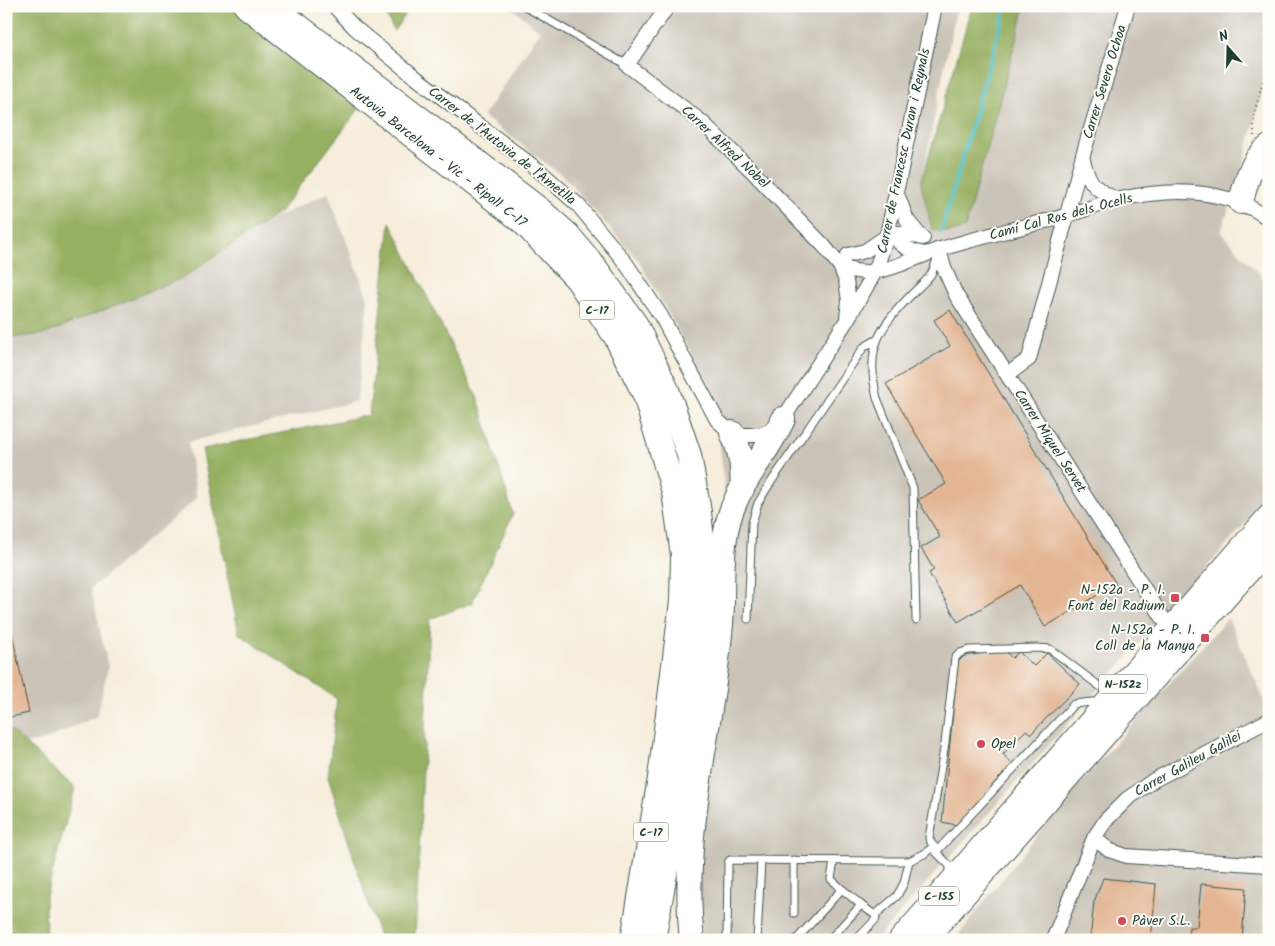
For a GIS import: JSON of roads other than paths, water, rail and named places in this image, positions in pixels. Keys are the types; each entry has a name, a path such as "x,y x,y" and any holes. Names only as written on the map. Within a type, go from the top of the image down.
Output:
{"highway":[{"path":"226,6 250,22 273,17"},
{"name":"Autovia Barcelona - Vic - Ripoll C-17","path":"246,6 273,17 462,149 539,209 568,235 594,266 636,325 667,390 689,455 700,512 705,568 705,602 677,807 653,940"},
{"path":"289,6 424,110 462,149"},
{"name":"Autovia Barcelona - Vic - Ripoll C-17","path":"273,17 522,220 576,279 616,338 645,395 674,492 683,556 682,601 660,778 633,940"},
{"path":"1241,202 1250,170 1266,150"},
{"path":"692,940 689,895 690,864 698,786 714,685 721,623 724,550 730,515 742,489 774,439 782,419"},
{"path":"732,433 741,457 742,489"},
{"name":"N-152z","path":"977,851 1269,517"},
{"name":"N-152z","path":"924,940 1269,547"},
{"path":"944,940 950,926 1022,837 1039,809"},
{"path":"889,940 950,873 977,851"},
{"name":"C-155","path":"901,940 977,851"},
{"path":"665,875 668,902 665,940"}],"street":[{"name":"Carrer de l'Autovia de l'Ametlla","path":"334,6 363,34 415,77 542,173 578,206 625,262 661,316 717,420 732,433"},
{"path":"627,65 668,6"},
{"name":"Carrer de Francesc Duran i Reynals","path":"782,419 847,320 875,272 890,232 896,192 935,6"},
{"name":"Carrer Severo Ochoa","path":"1008,374 1029,360 1082,158 1128,6"},
{"name":"Carrer Alfred Nobel","path":"627,65 702,122 824,246 844,261 862,262 875,272"},
{"name":"Carrer Severo Ochoa","path":"1082,158 1086,175 1091,182 1097,189 1118,200"},
{"path":"896,192 907,220 933,252"},
{"name":"Camí Cal Ros dels Ocells","path":"875,272 933,252 1067,216 1118,200 1162,193 1197,192 1241,202 1269,219"},
{"path":"847,320 848,291 844,261 865,251 890,232 923,238"},
{"path":"890,232 902,246 918,253 933,252"},
{"name":"Carrer Miquel Servet","path":"933,252 949,282 1170,629"},
{"path":"732,433 741,435 760,434 775,428 782,419"},
{"name":"Carrer Galileu Galilei","path":"1053,940 1094,838 1106,820 1127,799 1154,780 1269,720"},
{"path":"1094,838 1109,850 1126,856 1269,865"}],"lane":[{"path":"524,6 627,65"},
{"path":"748,619 752,523 758,503 864,347 876,340 903,304 930,277 933,252"},
{"path":"876,340 872,369 877,398 913,488 916,620"},
{"path":"950,873 950,866 935,849 929,838 945,743 955,658 960,653 968,650 1050,649 1110,698"},
{"path":"727,940 728,863 730,860 909,861 935,849 1074,704 1110,698"},
{"path":"757,940 761,860"},
{"path":"794,860 794,913"},
{"path":"834,860 831,878 860,905 875,915"},
{"path":"856,940 876,919 875,915 897,896 904,883 909,861"},
{"path":"796,940 842,889"},
{"path":"829,940 860,905"}],"waterway":[{"path":"941,232 1006,6"}],"place":[{"name":"N-152a - P. I. Font del Radium","path":"1175,598"},
{"name":"N-152a - P. I. Coll de la Manya","path":"1205,638"},
{"name":"Opel","path":"981,744"},
{"name":"Pàver S.L.","path":"1122,921"}]}
